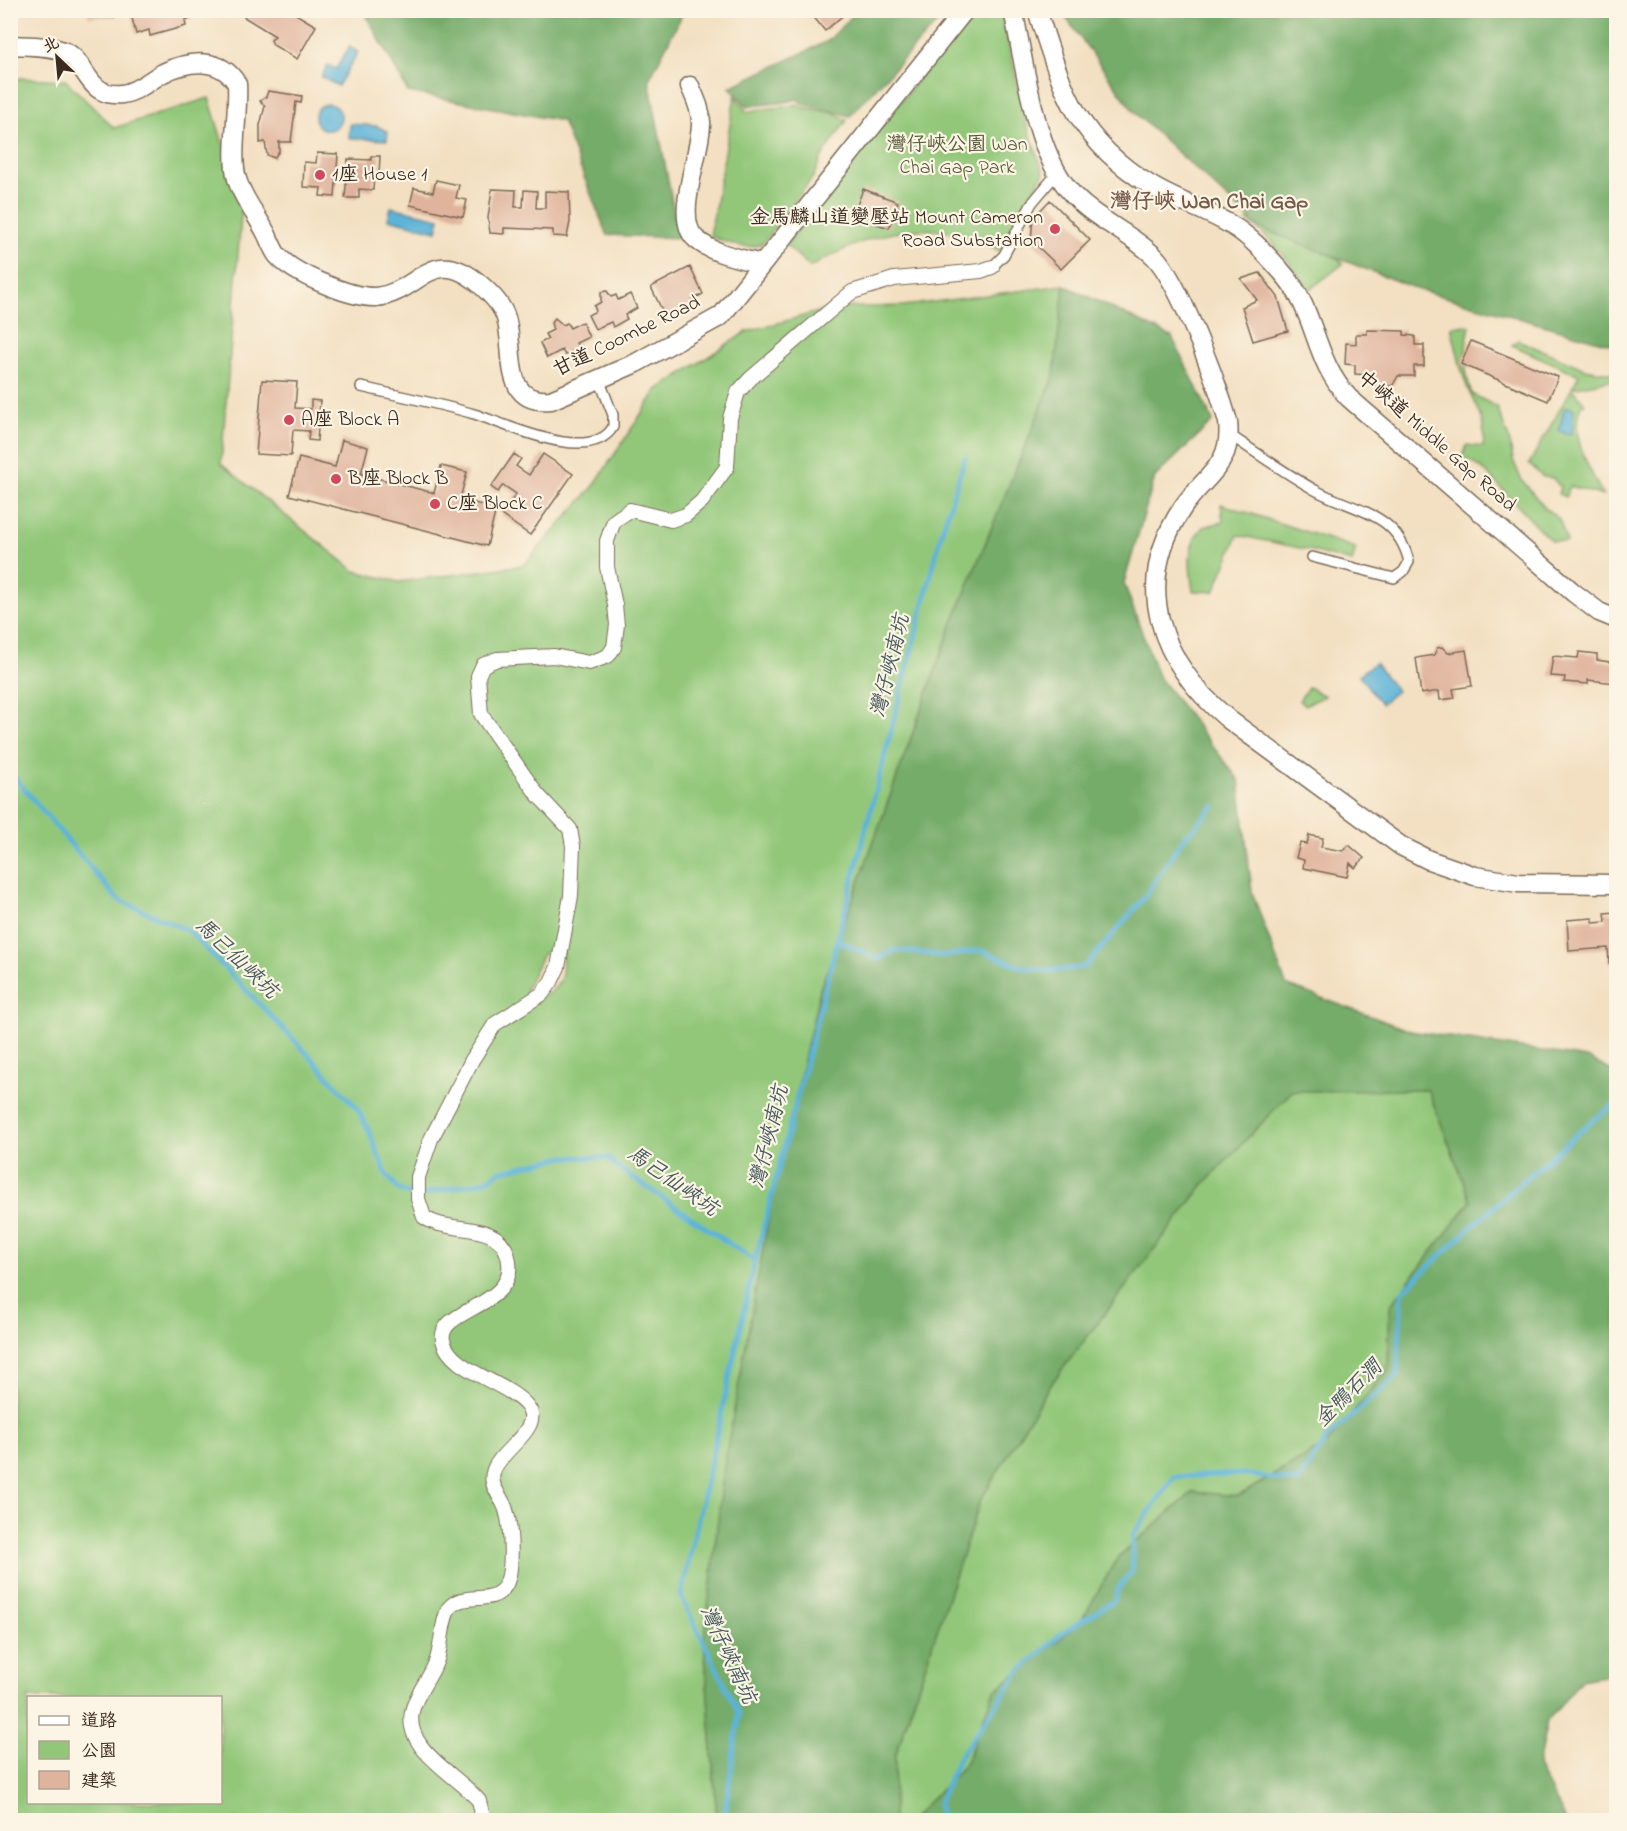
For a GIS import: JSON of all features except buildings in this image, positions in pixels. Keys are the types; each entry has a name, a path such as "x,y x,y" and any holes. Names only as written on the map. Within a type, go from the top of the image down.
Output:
{"street":[{"name":"甘道 Coombe Road","path":"10,45 59,50 75,59 87,80 95,86 106,92 121,94 135,90 166,72 191,65 220,65 230,72 237,84 236,178 276,254 289,266 358,296 376,297 394,292 423,273 435,269 460,271 471,276 495,298 506,315 513,378 524,394 532,399 551,400 636,363 721,316 964,10"},
{"path":"1013,10 1038,122 1058,172 1068,189 1100,219 1141,244 1168,273 1223,405 1230,435 1222,461 1185,505 1170,530 1157,580 1156,601 1167,644 1178,664 1206,701 1401,846 1429,860 1475,876 1518,883 1617,884"},
{"name":"中峽道 Middle Gap Road","path":"1037,10 1069,103 1086,128 1107,152 1151,186 1231,225 1247,236 1298,292 1310,314 1323,361 1335,383 1349,398 1574,593 1599,612 1617,619"},
{"path":"690,86 701,121 687,208 687,225 694,238 710,248 761,264"},
{"path":"478,1821 482,1813 479,1801 421,1744 413,1730 411,1716 418,1696 436,1664 445,1616 450,1605 462,1599 493,1596 507,1583 510,1568 509,1522 506,1508 494,1485 492,1473 501,1457 526,1431 531,1415 527,1406 511,1392 462,1363 448,1351 443,1340 444,1332 450,1323 501,1288 508,1270 506,1251 497,1239 488,1233 441,1226 424,1217 418,1199 418,1177 431,1139 484,1038 499,1020 542,994 556,972 571,896 573,846 570,829 537,794 481,714 478,676 483,665 497,659 554,656 589,663 608,656 614,647 616,634 615,605 606,558 607,541 614,521 621,514 634,510 671,520 686,515 697,507 718,483 727,467 732,410 744,384 852,292 894,279 981,271 992,267"}],"lane":[{"path":"992,267 1004,255 1032,203 1058,172"},
{"path":"361,387 475,414 538,438 569,442 600,439 613,427 613,415 598,379"},
{"path":"1230,435 1317,492 1375,516 1399,537 1409,562 1403,572 1394,578 1312,557"}],"green space":[{"path":"364,11 684,11 649,80 679,238 607,235 562,121 408,92"},
{"path":"857,11 948,11 850,116 803,104 797,99 747,107 730,87 828,41"},
{"name":"灣仔峽公園 Wan Chai Gap Park","path":"973,11 1001,11 1027,126 1044,173 1000,251 963,235 938,230 919,230 881,236 863,242 810,267 786,245"},
{"path":"1061,11 1616,11 1616,346 1417,289 1260,228 1135,113"},
{"path":"20,78 65,80 114,128 209,98 242,205 221,464 355,571 399,582 524,565 593,487 657,390 746,332 832,308 903,306 1064,285 1054,376 951,627 820,990 771,1204 704,1642 717,1820 11,1820 11,83","holes":["555,950 562,954 562,972 558,984 534,1003 526,989 543,954"]},
{"path":"735,96 747,112 798,104 801,107 834,113 847,120 821,158 814,176 763,243 750,247 710,236"},
{"path":"1279,192 1343,264 1309,290 1273,243 1247,221"},
{"path":"1064,285 1172,337 1213,421 1155,477 1124,583 1158,676 1239,780 1252,892 1286,985 1411,1031 1587,1058 1616,1073 1616,1674 1581,1680 1547,1721 1538,1766 1566,1820 911,1820 966,1763 994,1691 1080,1623 1118,1557 1193,1492 1239,1496 1327,1444 1388,1369 1390,1306 1471,1201 1428,1090 1292,1091 1204,1184 1048,1388 980,1501 895,1757 893,1820 717,1820 704,1642 724,1466 771,1204 820,990 951,627 1054,376"},
{"path":"1470,326 1466,368 1472,394 1497,407 1521,479 1545,508 1559,519 1567,542 1552,541 1545,535 1486,472 1468,459 1460,463 1467,445 1483,447 1484,437 1482,421 1463,375 1451,327"},
{"path":"1518,340 1585,369 1616,374 1616,382 1610,380 1572,388 1579,375 1512,345"},
{"path":"1571,390 1576,392 1585,404 1581,405 1578,417 1579,440 1587,464 1603,496 1570,486 1566,497 1558,494 1560,487 1553,478 1543,477 1529,464"},
{"path":"1221,504 1356,548 1352,562 1238,535 1214,592 1193,591 1190,558 1193,542 1203,527 1223,522"},
{"path":"1308,687 1325,696 1305,705 1299,701"},
{"path":"1428,1090 1471,1201 1390,1306 1388,1369 1327,1444 1238,1496 1193,1492 1118,1557 1080,1623 994,1691 966,1763 911,1820 893,1820 895,1757 980,1501 1048,1388 1204,1184 1292,1091"}],"water":[{"path":"349,47 358,52 338,86 321,77 328,65 336,69"},
{"path":"328,104 337,108 341,117 337,126 328,130 319,126 315,117 319,108"},
{"path":"350,124 377,126 388,132 387,140 349,138"},
{"path":"391,207 440,218 437,231 388,219"},
{"path":"1568,407 1574,409 1572,433 1565,434 1559,430 1564,409"},
{"path":"1375,663 1397,691 1381,704 1359,675"}],"waterway":[{"name":"灣仔峽南坑","path":"724,1820 739,1714 681,1596 755,1261 943,528 965,458"},
{"name":"馬己仙峽坑","path":"10,772 117,899 189,931 302,1048 357,1108 386,1174 399,1190 412,1195"},
{"path":"837,940 878,959 895,950 946,956 980,950 1021,967 1049,971 1085,967 1144,898 1180,843 1214,806"},
{"name":"金鴨石澗","path":"943,1820 938,1805 957,1761 1019,1672 1061,1634 1115,1600 1119,1587 1132,1572 1133,1535 1174,1477 1244,1474 1298,1482 1327,1438 1397,1376 1402,1292 1471,1227 1593,1120 1616,1104"},
{"name":"馬己仙峽坑","path":"423,1194 486,1181 500,1171 565,1157 609,1158 616,1166 755,1261"}],"place":[{"name":"1座 House 1","path":"320,175"},
{"name":"金馬麟山道變壓站 Mount Cameron Road Substation","path":"1055,229"},
{"name":"A座 Block A","path":"289,420"},
{"name":"B座 Block B","path":"336,479"},
{"name":"C座 Block C","path":"435,504"}],"district":[{"name":"灣仔峽 Wan Chai Gap","path":"1209,203"}]}
